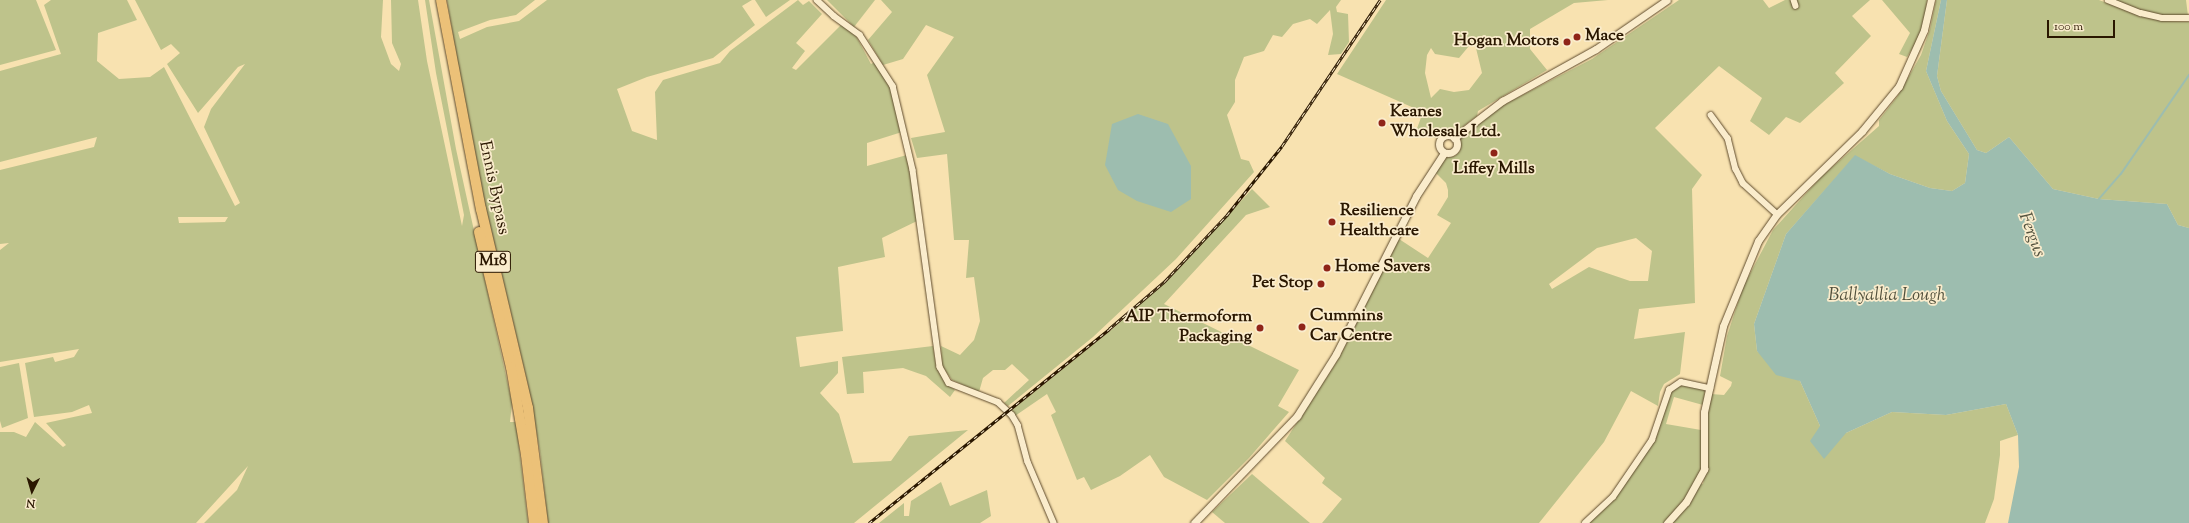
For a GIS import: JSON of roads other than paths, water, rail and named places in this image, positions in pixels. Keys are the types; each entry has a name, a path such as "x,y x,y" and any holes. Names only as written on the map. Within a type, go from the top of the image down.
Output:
{"highway":[{"name":"Ennis Bypass","path":"434,0 469,187 511,367 526,455 534,523"},
{"name":"Ennis Bypass","path":"441,0 480,209 528,408 543,523"}],"main road":[{"path":"1454,138 1502,101 1596,49 1667,0"},
{"path":"1667,523 1686,502 1704,468 1706,450 1703,427 1723,326 1733,297 1758,241 1777,214 1862,131 1899,86 1924,30 1931,0"},
{"path":"1194,523 1297,416 1336,354 1416,196 1444,153 1454,151 1457,144 1454,138 1446,135 1441,138 1439,145 1444,153"}],"street":[{"path":"817,0 834,16 860,35 893,86 915,178 940,367 949,383 998,402 1012,415 1054,523"},
{"path":"2108,0 2141,13 2162,18 2189,18"},
{"path":"1711,115 1728,138 1736,169 1744,183 1777,214"},
{"path":"1585,523 1613,497 1652,440 1669,390 1681,382 1710,388"}],"water":[{"name":"Ballyallia Lough","path":"1941,0 1947,0 1937,76 1941,91 1977,150 1986,153 2009,137 2053,189 2099,199 2167,204 2178,225 2189,228 2189,523 2008,523 2019,467 2018,435 2006,404 1946,415 1892,412 1846,433 1824,459 1810,441 1820,426 1800,381 1776,375 1757,351 1754,324 1786,234 1855,155 1890,174 1930,188 1952,191 1965,183 1969,154 1947,121 1926,71"},
{"path":"1138,114 1168,124 1191,166 1191,199 1171,212 1137,201 1118,190 1105,165 1112,124"}],"waterway":[{"path":"2099,199 2121,174 2189,75"}],"railway":[{"path":"869,523 1109,329 1165,281 1227,215 1282,146 1380,0"}],"place":[{"name":"Mace","path":"1577,37"},
{"name":"Hogan Motors","path":"1567,42"},
{"name":"Keanes Wholesale Ltd.","path":"1382,123"},
{"name":"Liffey Mills","path":"1494,153"},
{"name":"Resilience Healthcare","path":"1332,222"},
{"name":"Home Savers","path":"1327,268"},
{"name":"Pet Stop","path":"1321,284"},
{"name":"Cummins Car Centre","path":"1302,327"},
{"name":"AIP Thermoform Packaging","path":"1260,328"}],"water label":[{"name":"Fergus","path":"2031,235"}]}
